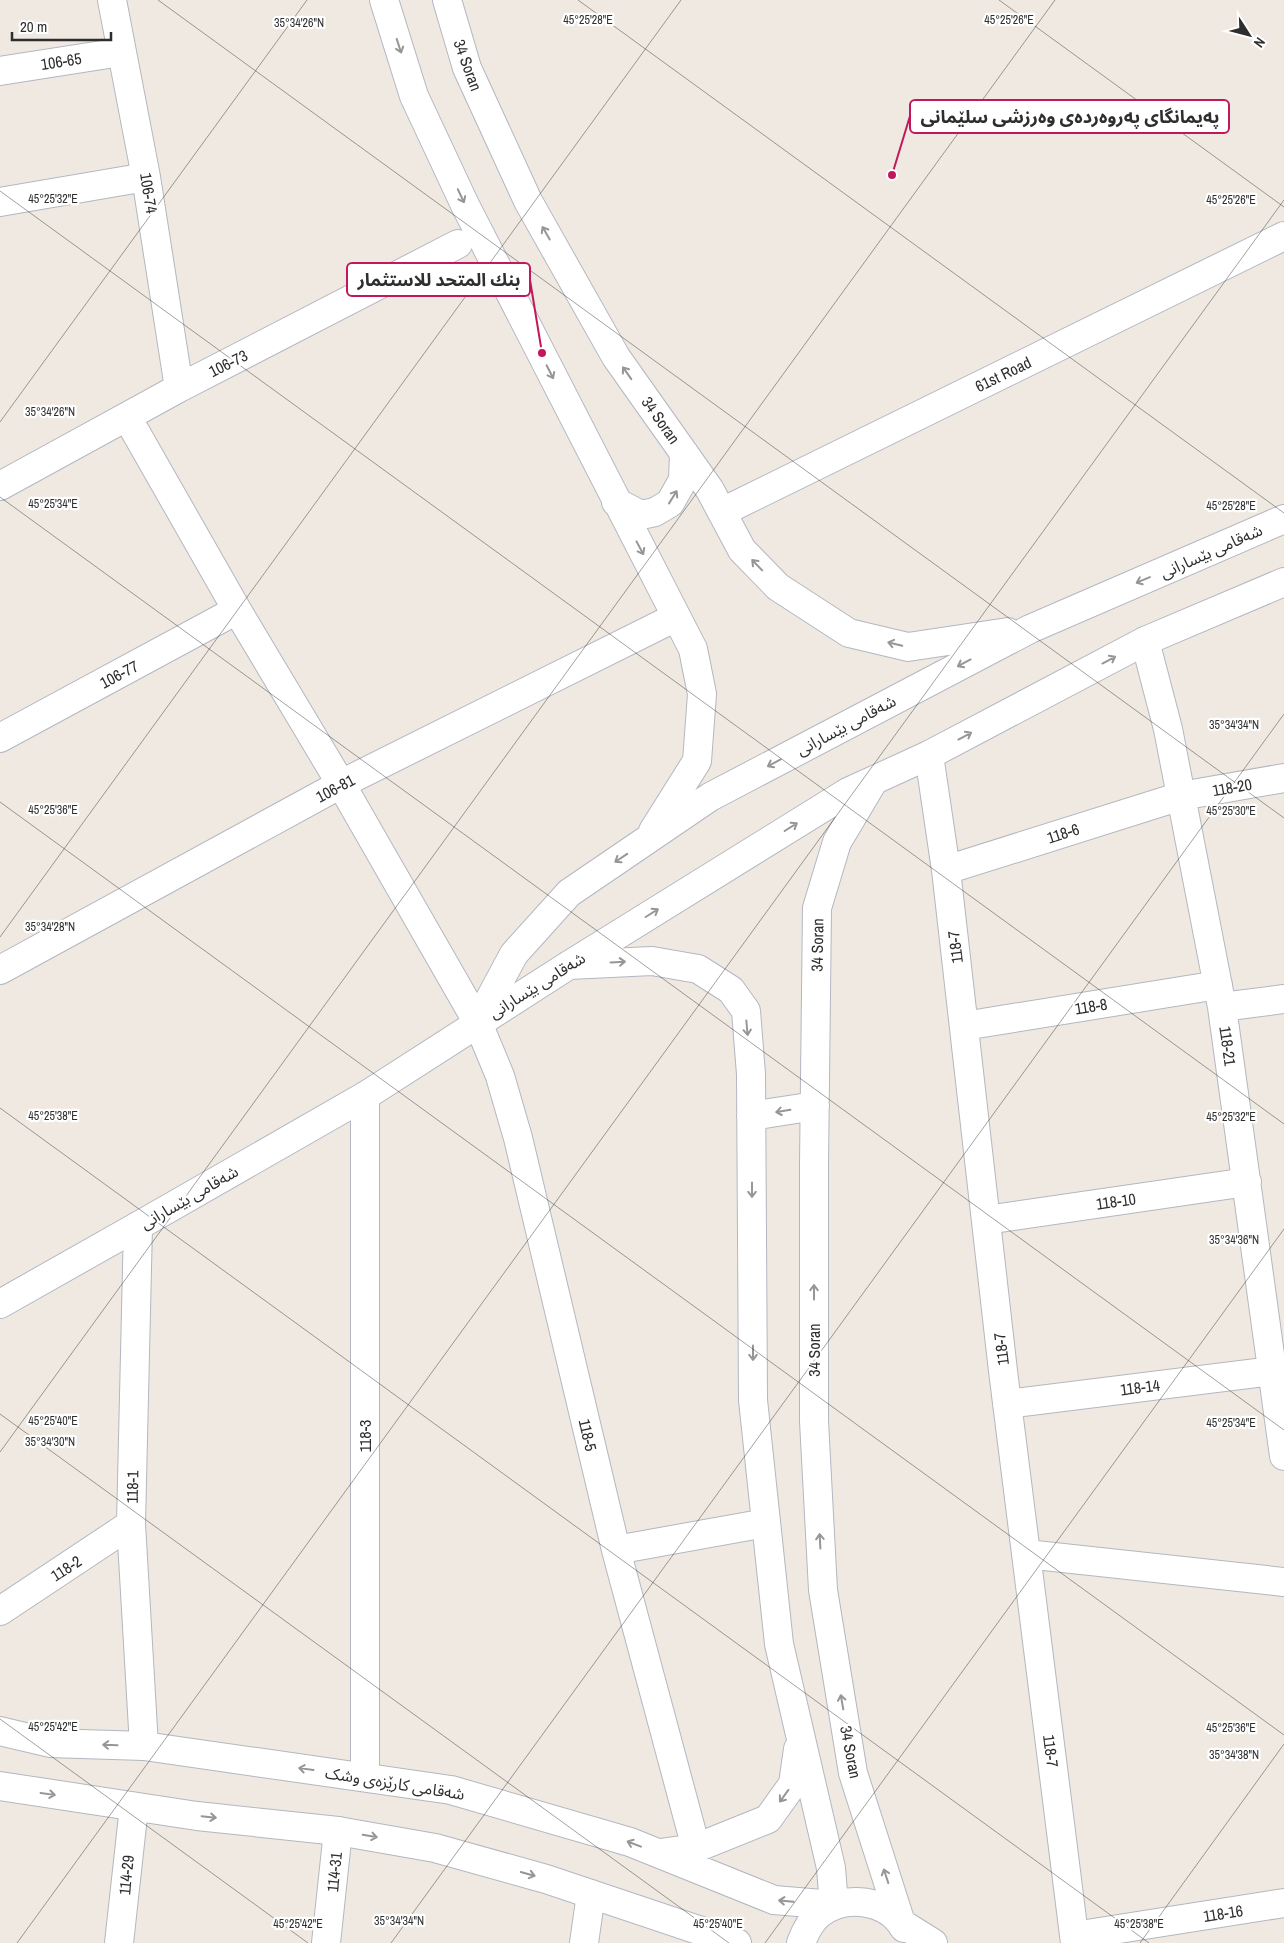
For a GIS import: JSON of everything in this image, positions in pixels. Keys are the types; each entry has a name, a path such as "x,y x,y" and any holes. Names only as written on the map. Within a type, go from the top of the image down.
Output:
{"street":[{"name":"106-74","path":"112,0 146,176 179,388"},
{"path":"384,0 414,96 456,187 616,502 693,648 702,694 697,761 648,839"},
{"name":"34 Soran","path":"447,0 467,68 528,201 616,357 710,490 742,550 778,587 849,633 908,647 1030,629"},
{"name":"106-65","path":"0,71 121,52"},
{"path":"0,202 146,176"},
{"name":"61st Road","path":"722,512 1284,236"},
{"name":"106-73","path":"0,486 179,388 458,244"},
{"name":"118-5","path":"127,416 237,610 341,784 478,1022 500,1076 518,1138 616,1550 696,1848"},
{"path":"616,502 641,515 655,512 670,503 683,480 684,453"},
{"name":"شەقامی بێسارانی","path":"478,1022 514,954 569,893 710,797 1030,629 1284,519"},
{"name":"شەقامی بێسارانی","path":"0,1304 365,1096 478,1022 848,792 929,755 1144,641 1284,582"},
{"name":"106-77","path":"0,738 237,610"},
{"name":"106-81","path":"0,970 341,784 676,617"},
{"name":"118-21","path":"1144,641 1168,729 1220,996 1283,1446"},
{"name":"118-7","path":"929,755 946,870 1008,1404 1074,1940"},
{"name":"118-20","path":"1181,796 1284,778"},
{"name":"34 Soran","path":"874,780 837,842 817,908 814,1106 814,1421 823,1590 854,1773 906,1933"},
{"name":"118-6","path":"946,870 1181,796"},
{"path":"569,965 652,961 698,969 731,990 746,1011 751,1074 754,1400 766,1523 779,1644 832,1868 834,1905 818,1915 806,1929 800,1943"},
{"name":"118-8","path":"964,1026 1220,996 1284,999"},
{"name":"118-3","path":"365,1096 365,1777"},
{"path":"751,1116 814,1106"},
{"name":"118-10","path":"986,1220 1247,1182"},
{"name":"118-1","path":"138,1226 131,1524 144,1746"},
{"name":"118-14","path":"1008,1404 1273,1371"},
{"path":"616,1550 766,1523"},
{"name":"118-2","path":"0,1611 131,1524"},
{"path":"1026,1554 1284,1582"},
{"name":"شەقامی کارێزەی وشک","path":"0,1731 50,1743 144,1746 451,1790 630,1842 774,1900 834,1905 852,1902 871,1903 888,1911 906,1933"},
{"path":"659,1854 696,1848 768,1819 793,1784 800,1733"},
{"path":"0,1786 196,1816 338,1831 435,1848 546,1879 700,1937 737,1943"},
{"name":"114-29","path":"119,1943 134,1807"},
{"name":"114-31","path":"326,1943 338,1831"},
{"path":"584,1943 590,1894"},
{"name":"118-16","path":"1074,1940 1284,1903"},
{"path":"906,1933 933,1943"}],"place":[{"name":"پەیمانگای پەروەردەی وەرزشی سلێمانی","path":"892,175"},
{"name":"بنك المتحد للاستثمار","path":"542,353"}]}
